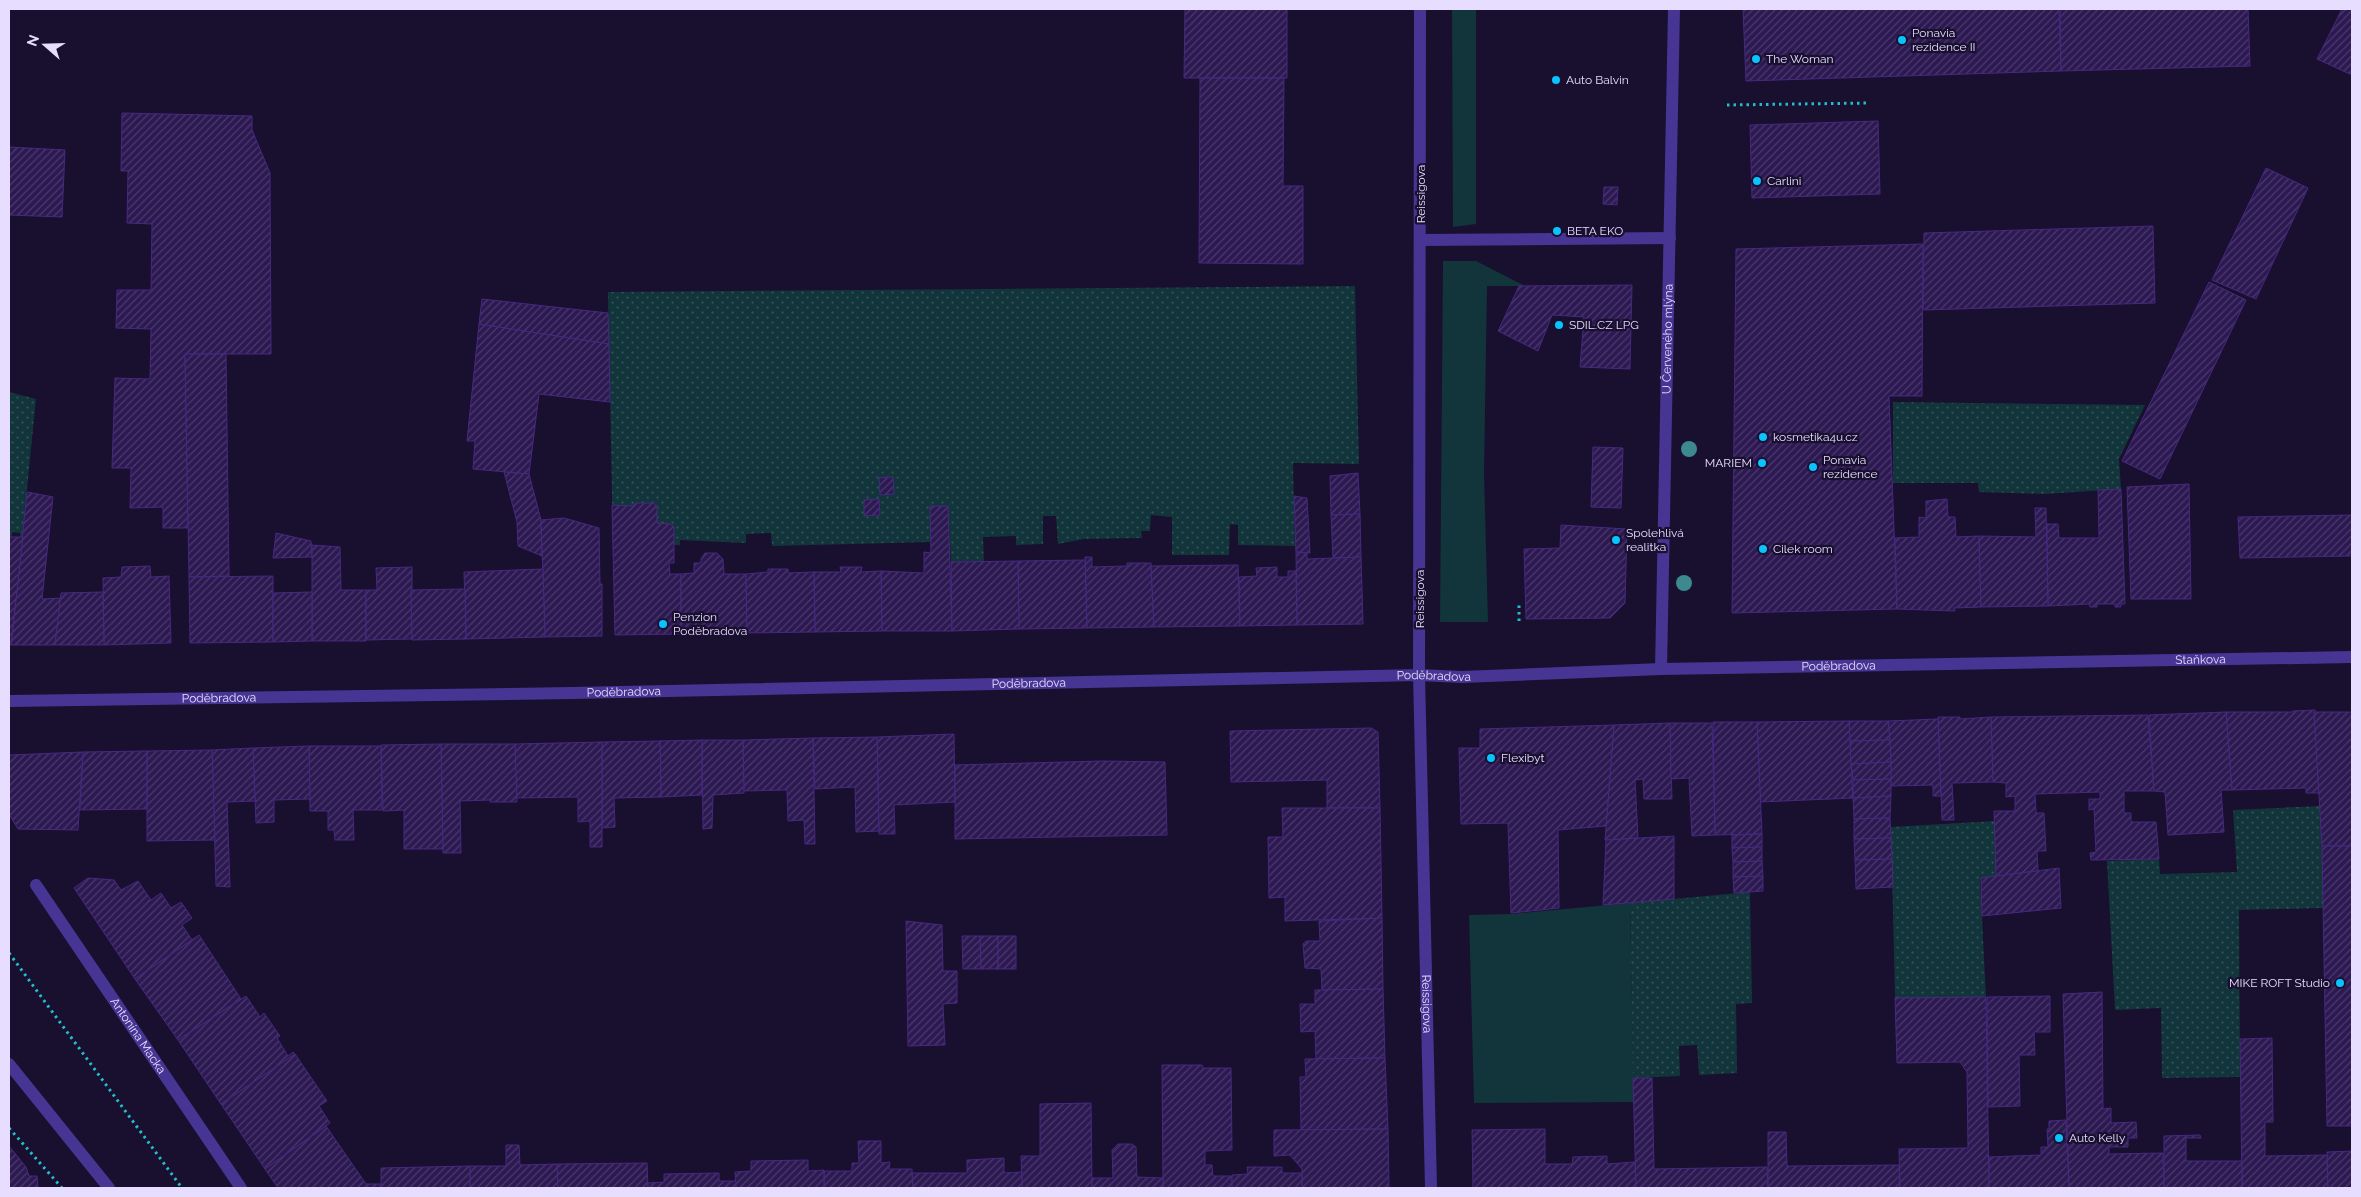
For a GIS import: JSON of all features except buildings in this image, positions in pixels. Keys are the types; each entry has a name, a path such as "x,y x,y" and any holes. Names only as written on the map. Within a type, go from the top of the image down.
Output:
{"street":[{"name":"Reissigova","path":"1420,9 1419,675 1431,1188"},
{"name":"U Červeného mlýna","path":"1661,669 1674,9"},
{"path":"1421,240 1670,238"},
{"name":"Staňkova","path":"2049,662 2352,656"},
{"name":"Poděbradova","path":"9,701 582,693 1419,675 1462,677 1661,669 2049,662"},
{"name":"Antonína Macka","path":"36,885 241,1188"},
{"path":"9,1064 109,1188"}],"path":[{"path":"1727,105 1870,103"},
{"path":"1519,604 1519,621"},
{"path":"9,953 182,1188"},
{"path":"9,1128 62,1188"}],"green space":[{"path":"1452,9 1476,9 1476,224 1453,227"},
{"path":"1443,261 1476,261 1525,286 1487,286 1484,473 1488,622 1440,622"},
{"path":"1355,286 1359,464 1293,463 1295,546 1238,545 1238,525 1230,524 1229,555 1172,555 1172,517 1151,515 1150,531 1141,531 1142,538 1084,539 1058,544 1056,516 1043,516 1043,544 1016,545 1016,536 983,537 984,561 951,562 948,506 930,507 931,542 772,546 771,533 746,534 746,543 680,540 680,545 613,544 608,292"},
{"path":"9,392 36,399 22,538 20,533 12,532 12,538 9,538"},
{"path":"1893,402 2145,405 2119,459 2121,489 2045,494 1979,492 1978,483 1893,483"},
{"path":"2320,806 2324,908 2239,910 2240,1077 2162,1078 2161,1008 2115,1010 2107,861 2159,859 2160,874 2237,872 2233,810"},
{"path":"1995,821 1996,876 1980,879 1986,997 1895,998 1891,827"},
{"path":"1750,892 1752,1003 1736,1004 1737,1073 1699,1075 1697,1045 1679,1046 1680,1076 1633,1078 1630,903"},
{"path":"1630,903 1634,1102 1474,1103 1469,915 1511,914"}],"place":[{"name":"Ponavia rezidence II","path":"1902,40"},
{"name":"The Woman","path":"1756,59"},
{"name":"Auto Balvin","path":"1556,80"},
{"name":"Carlini","path":"1757,181"},
{"name":"BETA EKO","path":"1557,231"},
{"name":"SDIL.CZ LPG","path":"1559,325"},
{"name":"kosmetika4u.cz","path":"1763,437"},
{"name":"MARIEM","path":"1762,463"},
{"name":"Ponavia rezidence","path":"1813,467"},
{"name":"Spolehlivá realitka","path":"1616,540"},
{"name":"Cilek room","path":"1763,549"},
{"name":"Penzion Poděbradova","path":"663,624"},
{"name":"Flexibyt","path":"1491,758"},
{"name":"MIKE ROFT Studio","path":"2340,983"},
{"name":"Auto Kelly","path":"2059,1138"}]}
